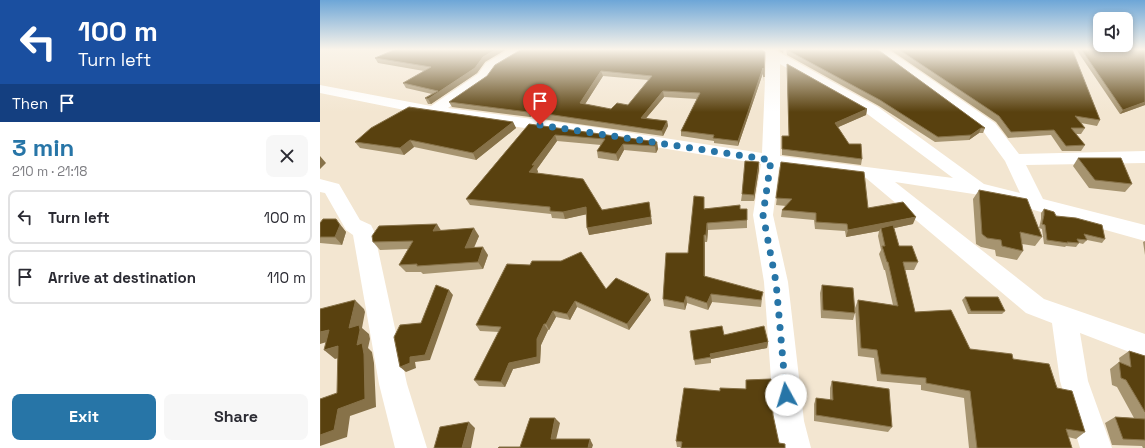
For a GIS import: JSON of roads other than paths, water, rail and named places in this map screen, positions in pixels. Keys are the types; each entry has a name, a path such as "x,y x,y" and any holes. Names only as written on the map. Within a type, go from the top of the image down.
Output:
{"street":[{"path":"434,111 483,77 488,70"},
{"path":"770,70 773,102 771,160 763,215 776,282 788,414 795,448"},
{"path":"800,70 872,110 980,189"},
{"path":"908,70 989,127 1014,160 1035,203"},
{"path":"320,89 434,111 586,131 771,160 939,182 980,189 1145,233"},
{"path":"1014,160 1145,157"},
{"path":"871,173 1036,306 1145,346"},
{"path":"320,184 332,189 353,225 363,231 393,384 411,448"},
{"path":"1064,316 1074,382 1096,448"}]}
